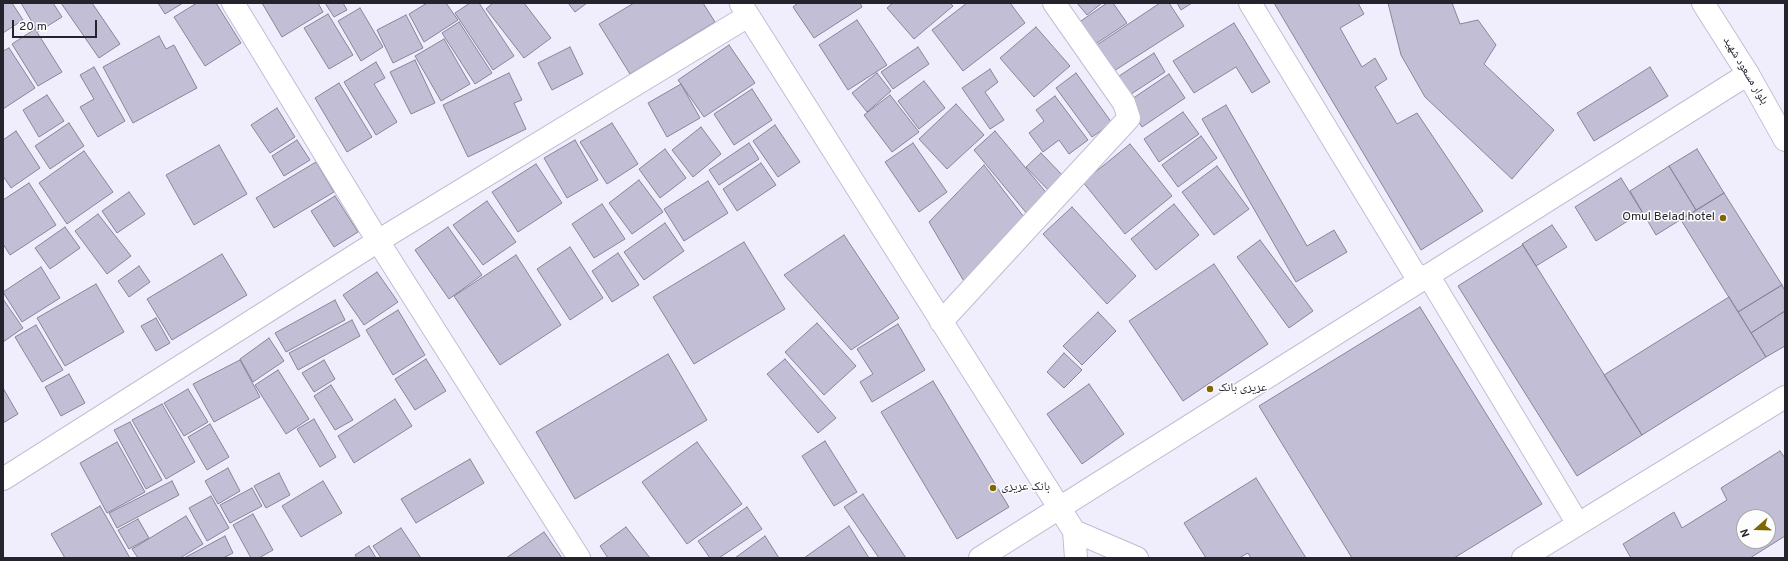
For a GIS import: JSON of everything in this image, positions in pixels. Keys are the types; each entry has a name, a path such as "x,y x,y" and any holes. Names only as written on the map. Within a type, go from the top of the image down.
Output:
{"street":[{"path":"233,3 378,241 579,558"},
{"path":"941,322 1129,118 1124,102 1054,3"},
{"path":"1250,3 1578,524"},
{"name":"بلوار مسعود شهید","path":"1703,3 1748,74 1779,116 1785,140"},
{"path":"3,479 744,9 1074,531 1076,558"},
{"path":"980,558 1748,74"},
{"path":"1523,558 1785,397"},
{"path":"1074,531 1136,558"}],"building":[{"path":"3,3 12,3 23,20 3,33"},
{"path":"21,3 53,3 62,17 38,32"},
{"path":"61,3 92,3 120,44 99,58"},
{"path":"158,3 183,3 165,14"},
{"path":"197,3 216,3 241,43 205,66 174,17"},
{"path":"262,3 318,3 323,12 282,37"},
{"path":"325,3 343,3 347,10 334,17"},
{"path":"427,3 446,3 458,20 424,42 409,14"},
{"path":"470,3 479,3 514,56 493,70 455,13"},
{"path":"493,3 524,3 551,38 524,58 486,9"},
{"path":"568,3 587,3 575,12"},
{"path":"634,3 703,3 715,22 630,74 599,24"},
{"path":"798,3 860,3 862,7 814,38 793,7"},
{"path":"893,3 950,3 953,6 914,39 887,8"},
{"path":"967,3 1010,3 1025,23 963,71 932,30"},
{"path":"1077,3 1102,3 1087,15"},
{"path":"1107,3 1113,3 1127,23 1094,45 1078,23"},
{"path":"1160,3 1169,3 1184,26 1114,71 1097,45"},
{"path":"1177,3 1192,3 1181,10"},
{"path":"1274,3 1358,3 1364,14 1340,28 1362,67 1375,58 1387,79 1375,87 1397,124 1417,113 1483,211 1421,250"},
{"path":"1388,3 1452,3 1460,24 1478,20 1496,45 1484,64 1554,130 1512,179 1425,97 1401,55"},
{"path":"360,8 383,47 361,61 338,21"},
{"path":"328,14 353,55 329,69 304,28"},
{"path":"406,15 423,48 393,63 377,30"},
{"path":"857,20 887,65 848,90 819,45"},
{"path":"459,22 492,73 475,84 442,33"},
{"path":"1234,23 1270,82 1252,93 1236,67 1194,93 1173,61"},
{"path":"1036,27 1070,66 1034,97 1000,58"},
{"path":"35,29 62,72 38,86 12,44"},
{"path":"159,36 166,49 174,45 197,88 133,123 103,67"},
{"path":"444,39 470,84 441,101 415,56"},
{"path":"729,45 755,83 704,117 678,80"},
{"path":"570,47 583,74 552,90 538,63"},
{"path":"918,47 929,64 893,89 881,72"},
{"path":"9,48 35,88 3,109 3,51"},
{"path":"1154,53 1165,72 1128,96 1116,78"},
{"path":"415,60 435,103 411,114 390,72"},
{"path":"376,62 385,78 374,84 397,122 376,135 344,82"},
{"path":"94,67 125,121 98,137 80,107 94,99 80,75"},
{"path":"1650,67 1668,96 1594,141 1577,113"},
{"path":"990,69 998,82 985,92 1004,120 990,129 962,88"},
{"path":"509,73 522,100 514,103 526,129 468,157 443,105"},
{"path":"877,73 891,91 867,112 852,93"},
{"path":"1076,73 1112,123 1092,137 1056,88"},
{"path":"1169,74 1185,98 1142,127 1126,103"},
{"path":"924,81 945,108 919,129 898,101"},
{"path":"339,83 372,137 347,152 315,98"},
{"path":"681,84 700,118 667,137 648,103"},
{"path":"752,89 772,120 734,145 714,114"},
{"path":"47,95 64,121 39,137 23,110"},
{"path":"890,95 919,132 892,152 864,115"},
{"path":"1055,96 1088,140 1069,154 1059,140 1043,152 1029,133 1044,121 1036,110"},
{"path":"956,104 984,135 947,169 919,139"},
{"path":"1226,105 1307,246 1334,230 1347,252 1296,282 1202,119"},
{"path":"277,108 295,137 270,153 251,125"},
{"path":"1183,112 1199,134 1159,162 1144,139"},
{"path":"69,123 84,146 50,169 35,146"},
{"path":"612,123 638,164 607,184 580,142"},
{"path":"775,125 800,162 778,177 753,141"},
{"path":"701,127 721,154 693,177 672,150"},
{"path":"16,131 40,168 11,188 3,176 3,140"},
{"path":"995,131 1049,196 1028,215 974,150"},
{"path":"1201,136 1217,158 1178,187 1162,165"},
{"path":"297,140 310,160 284,176 272,156"},
{"path":"575,140 598,180 567,198 544,158"},
{"path":"749,143 759,159 719,185 709,170"},
{"path":"913,143 947,192 919,212 885,162"},
{"path":"1130,144 1172,196 1125,234 1083,182"},
{"path":"219,145 247,194 194,225 166,175"},
{"path":"665,149 686,178 660,198 639,169"},
{"path":"1697,149 1724,193 1696,210 1669,166"},
{"path":"84,151 113,192 67,224 39,183"},
{"path":"1041,153 1066,179 1051,193 1026,167"},
{"path":"316,162 334,192 274,228 256,198"},
{"path":"761,163 776,185 737,211 723,189"},
{"path":"536,164 562,203 518,232 492,192"},
{"path":"984,165 1027,221 965,283 929,222"},
{"path":"1217,166 1249,209 1214,235 1182,192"},
{"path":"1669,166 1696,210 1656,235 1630,191"},
{"path":"1621,178 1642,212 1596,241 1575,207"},
{"path":"639,180 663,212 632,234 609,203"},
{"path":"708,181 728,213 684,241 664,209"},
{"path":"29,183 56,225 10,255 3,244 3,200"},
{"path":"129,192 145,214 117,233 102,211"},
{"path":"1724,193 1782,285 1738,312 1681,220"},
{"path":"335,196 358,232 334,247 311,211"},
{"path":"487,201 516,242 483,265 453,225"},
{"path":"602,204 625,239 594,258 572,224"},
{"path":"1174,204 1199,235 1156,270 1131,239"},
{"path":"1072,207 1136,276 1107,304 1043,234"},
{"path":"98,214 131,256 107,274 75,231"},
{"path":"665,223 684,251 644,280 624,252"},
{"path":"1552,225 1567,247 1536,266 1522,244"},
{"path":"65,227 80,248 50,269 35,248"},
{"path":"448,227 482,275 449,299 415,250"},
{"path":"844,235 899,318 851,350 784,275"},
{"path":"1260,240 1313,311 1289,328 1237,257"},
{"path":"744,242 785,309 694,364 653,297"},
{"path":"1523,245 1642,435 1577,476 1458,286"},
{"path":"570,247 603,298 570,320 537,269"},
{"path":"618,253 639,285 612,302 592,271"},
{"path":"222,254 247,295 172,340 147,299"},
{"path":"516,255 561,325 500,365 454,296"},
{"path":"1214,264 1268,344 1183,401 1129,321"},
{"path":"139,266 150,282 129,297 118,281"},
{"path":"41,267 60,298 22,322 3,292"},
{"path":"377,272 398,302 364,325 343,295"},
{"path":"96,284 124,332 65,366 37,318"},
{"path":"1782,285 1785,291 1785,311 1751,333 1738,312"},
{"path":"1729,297 1766,357 1642,435 1604,375"},
{"path":"3,299 23,328 3,342"},
{"path":"335,300 345,320 286,352 275,333"},
{"path":"1420,307 1542,504 1454,558 1352,558 1259,406"},
{"path":"398,310 425,355 393,375 366,330"},
{"path":"1785,311 1785,346 1766,357 1751,333"},
{"path":"1098,312 1116,331 1082,365 1063,346"},
{"path":"156,318 170,343 156,351 141,326"},
{"path":"352,320 360,336 298,370 289,353"},
{"path":"817,323 856,366 824,395 785,352"},
{"path":"898,324 925,370 872,402 860,382 873,374 857,349"},
{"path":"36,325 63,370 42,382 15,337"},
{"path":"269,338 284,361 253,382 240,359"},
{"path":"1064,353 1082,370 1064,388 1047,372"},
{"path":"668,354 707,420 575,499 536,432"},
{"path":"426,359 446,391 415,410 395,379"},
{"path":"785,359 836,418 818,433 767,374"},
{"path":"240,360 260,397 214,422 193,384"},
{"path":"324,360 335,379 314,392 302,373"},
{"path":"278,370 309,419 286,434 255,385"},
{"path":"69,374 85,403 61,416 45,387"},
{"path":"933,381 1009,507 957,539 881,412"},
{"path":"1089,384 1124,434 1082,464 1047,414"},
{"path":"331,385 353,420 335,430 314,396"},
{"path":"3,388 18,414 3,423"},
{"path":"188,389 208,422 184,436 164,403"},
{"path":"395,399 412,426 354,463 338,436"},
{"path":"162,404 195,462 166,479 132,420"},
{"path":"314,419 336,457 320,467 297,429"},
{"path":"130,422 162,480 146,489 114,430"},
{"path":"210,424 229,457 207,470 188,437"},
{"path":"825,441 857,492 834,506 802,456"},
{"path":"117,442 145,492 107,513 80,463"},
{"path":"697,442 742,504 687,544 642,482"},
{"path":"1780,451 1785,458 1785,536 1776,542 1776,509 1736,509 1736,549 1764,549 1750,558 1631,558 1623,544 1674,512 1682,528 1727,500 1721,488"},
{"path":"470,459 484,483 416,523 401,499"},
{"path":"228,468 240,491 218,504 205,481"},
{"path":"279,473 290,495 266,508 254,486"},
{"path":"1256,478 1306,558 1251,558 1248,553 1239,558 1206,558 1184,523"},
{"path":"172,481 179,495 117,528 109,513"},
{"path":"323,481 342,513 301,537 282,506"},
{"path":"252,488 262,506 230,523 220,505"},
{"path":"863,494 906,558 879,558 844,507"},
{"path":"211,496 229,528 207,541 189,508"},
{"path":"100,506 130,558 65,558 51,534"},
{"path":"747,507 762,529 719,558 710,558 698,541"},
{"path":"253,514 273,550 259,558 251,558 233,525"},
{"path":"186,516 203,544 180,558 138,558 132,549"},
{"path":"138,519 149,538 129,549 118,530"},
{"path":"849,526 869,558 804,558"},
{"path":"626,527 650,558 608,558 600,546"},
{"path":"401,528 421,558 381,558 373,546"},
{"path":"544,532 562,558 506,558"},
{"path":"225,536 233,553 223,558 184,558"},
{"path":"765,536 779,558 735,558"},
{"path":"369,546 376,558 357,558 355,555"}],"place":[{"name":"Omul Belad hotel","path":"1723,218"},
{"name":"عزیزی بانک","path":"1210,389"},
{"name":"بانک عزیزی","path":"993,488"}]}
